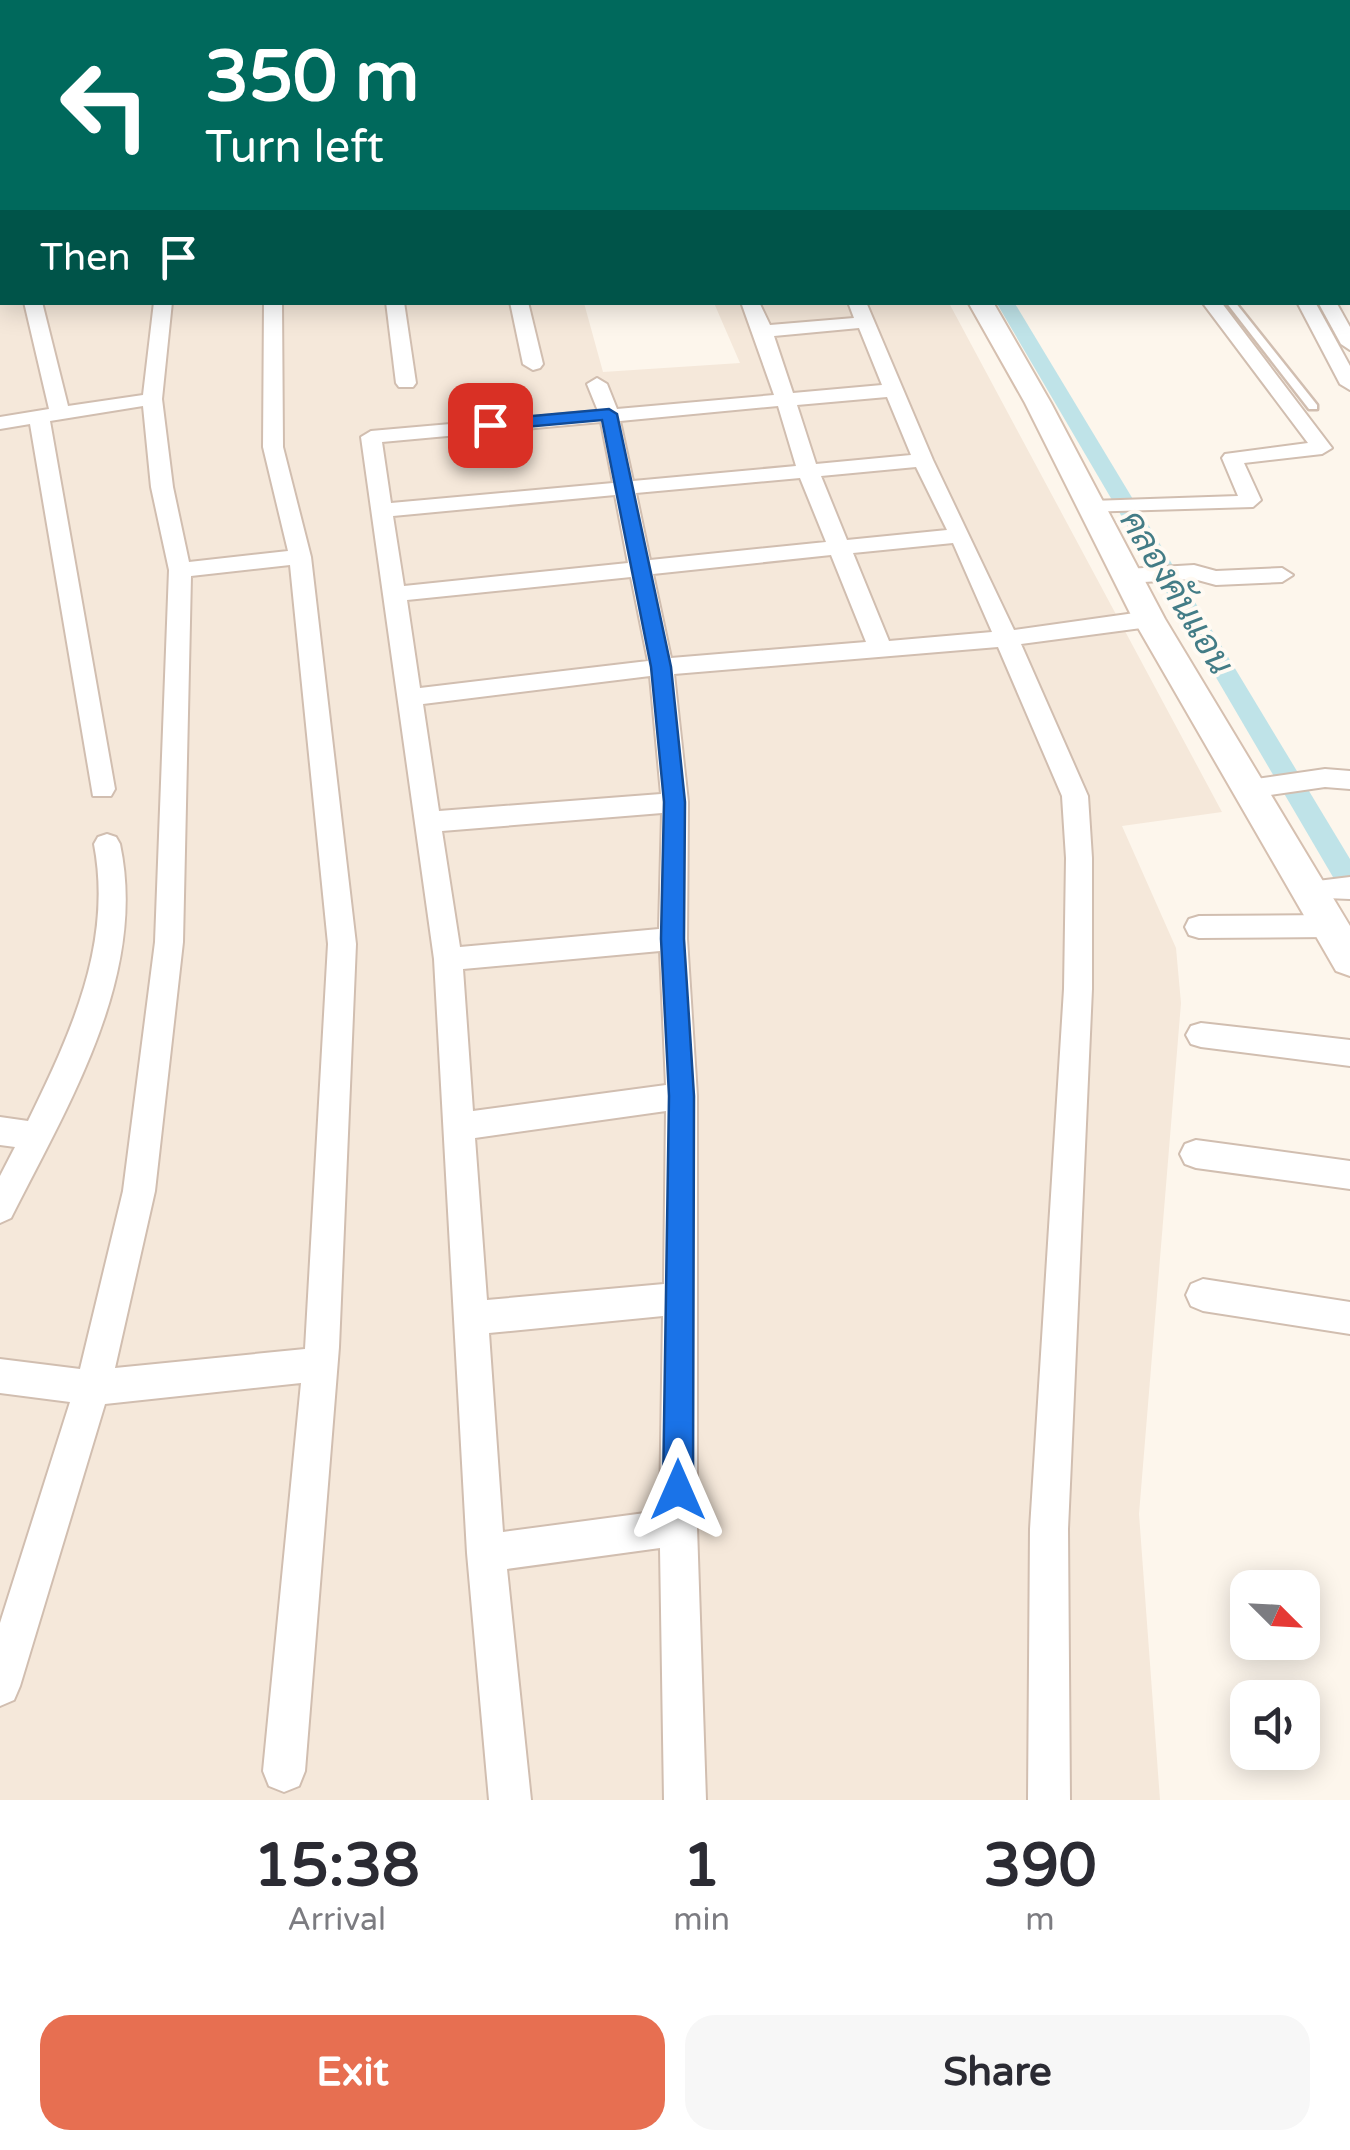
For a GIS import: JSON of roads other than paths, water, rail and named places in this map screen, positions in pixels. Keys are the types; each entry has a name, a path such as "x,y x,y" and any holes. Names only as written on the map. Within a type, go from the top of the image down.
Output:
{"street":[{"path":"33,305 102,790"},
{"path":"0,1686 92,1388 138,1191 169,942 180,570 162,488 152,400 163,305"},
{"path":"274,305 273,447 300,556 342,944 320,1364 284,1771"},
{"path":"395,305 406,383"},
{"path":"521,305 533,364"},
{"path":"751,305 764,331 810,473 880,648"},
{"path":"982,305 1103,507 1135,575 1149,620 1332,889 1344,945 1199,927"},
{"path":"1103,507 1250,500 1232,458 1322,448 1213,305"},
{"path":"1308,305 1343,360 1350,384"},
{"path":"1329,305 1349,340"},
{"path":"764,331 862,312 923,460 961,535 1075,796 1079,858 1078,990 1049,1529 1049,1800"},
{"path":"597,384 609,414 661,667 675,802 672,939 682,1096 678,1527 685,1800"},
{"path":"510,1800 486,1553 448,959 372,436 895,390"},
{"path":"0,423 152,400"},
{"path":"380,511 923,460"},
{"path":"397,594 961,535"},
{"path":"180,570 300,556"},
{"path":"1135,575 1282,575"},
{"path":"412,698 661,667 1004,639 1149,620"},
{"path":"1261,786 1314,779 1350,780"},
{"path":"428,822 675,802"},
{"path":"0,1208 36,1136 88,1012 111,942 115,882 107,844"},
{"path":"448,959 672,939"},
{"path":"1201,1036 1350,1053"},
{"path":"458,1126 682,1096"},
{"path":"0,1131 36,1136"},
{"path":"1196,1154 1350,1175"},
{"path":"1203,1295 1350,1318"},
{"path":"471,1318 678,1299"},
{"path":"0,1376 92,1388 320,1364"},
{"path":"486,1553 678,1527"}],"lane":[{"path":"1232,305 1313,407"}],"waterway":[{"name":"คลองคันแอน","path":"1007,305 1350,882"}]}
